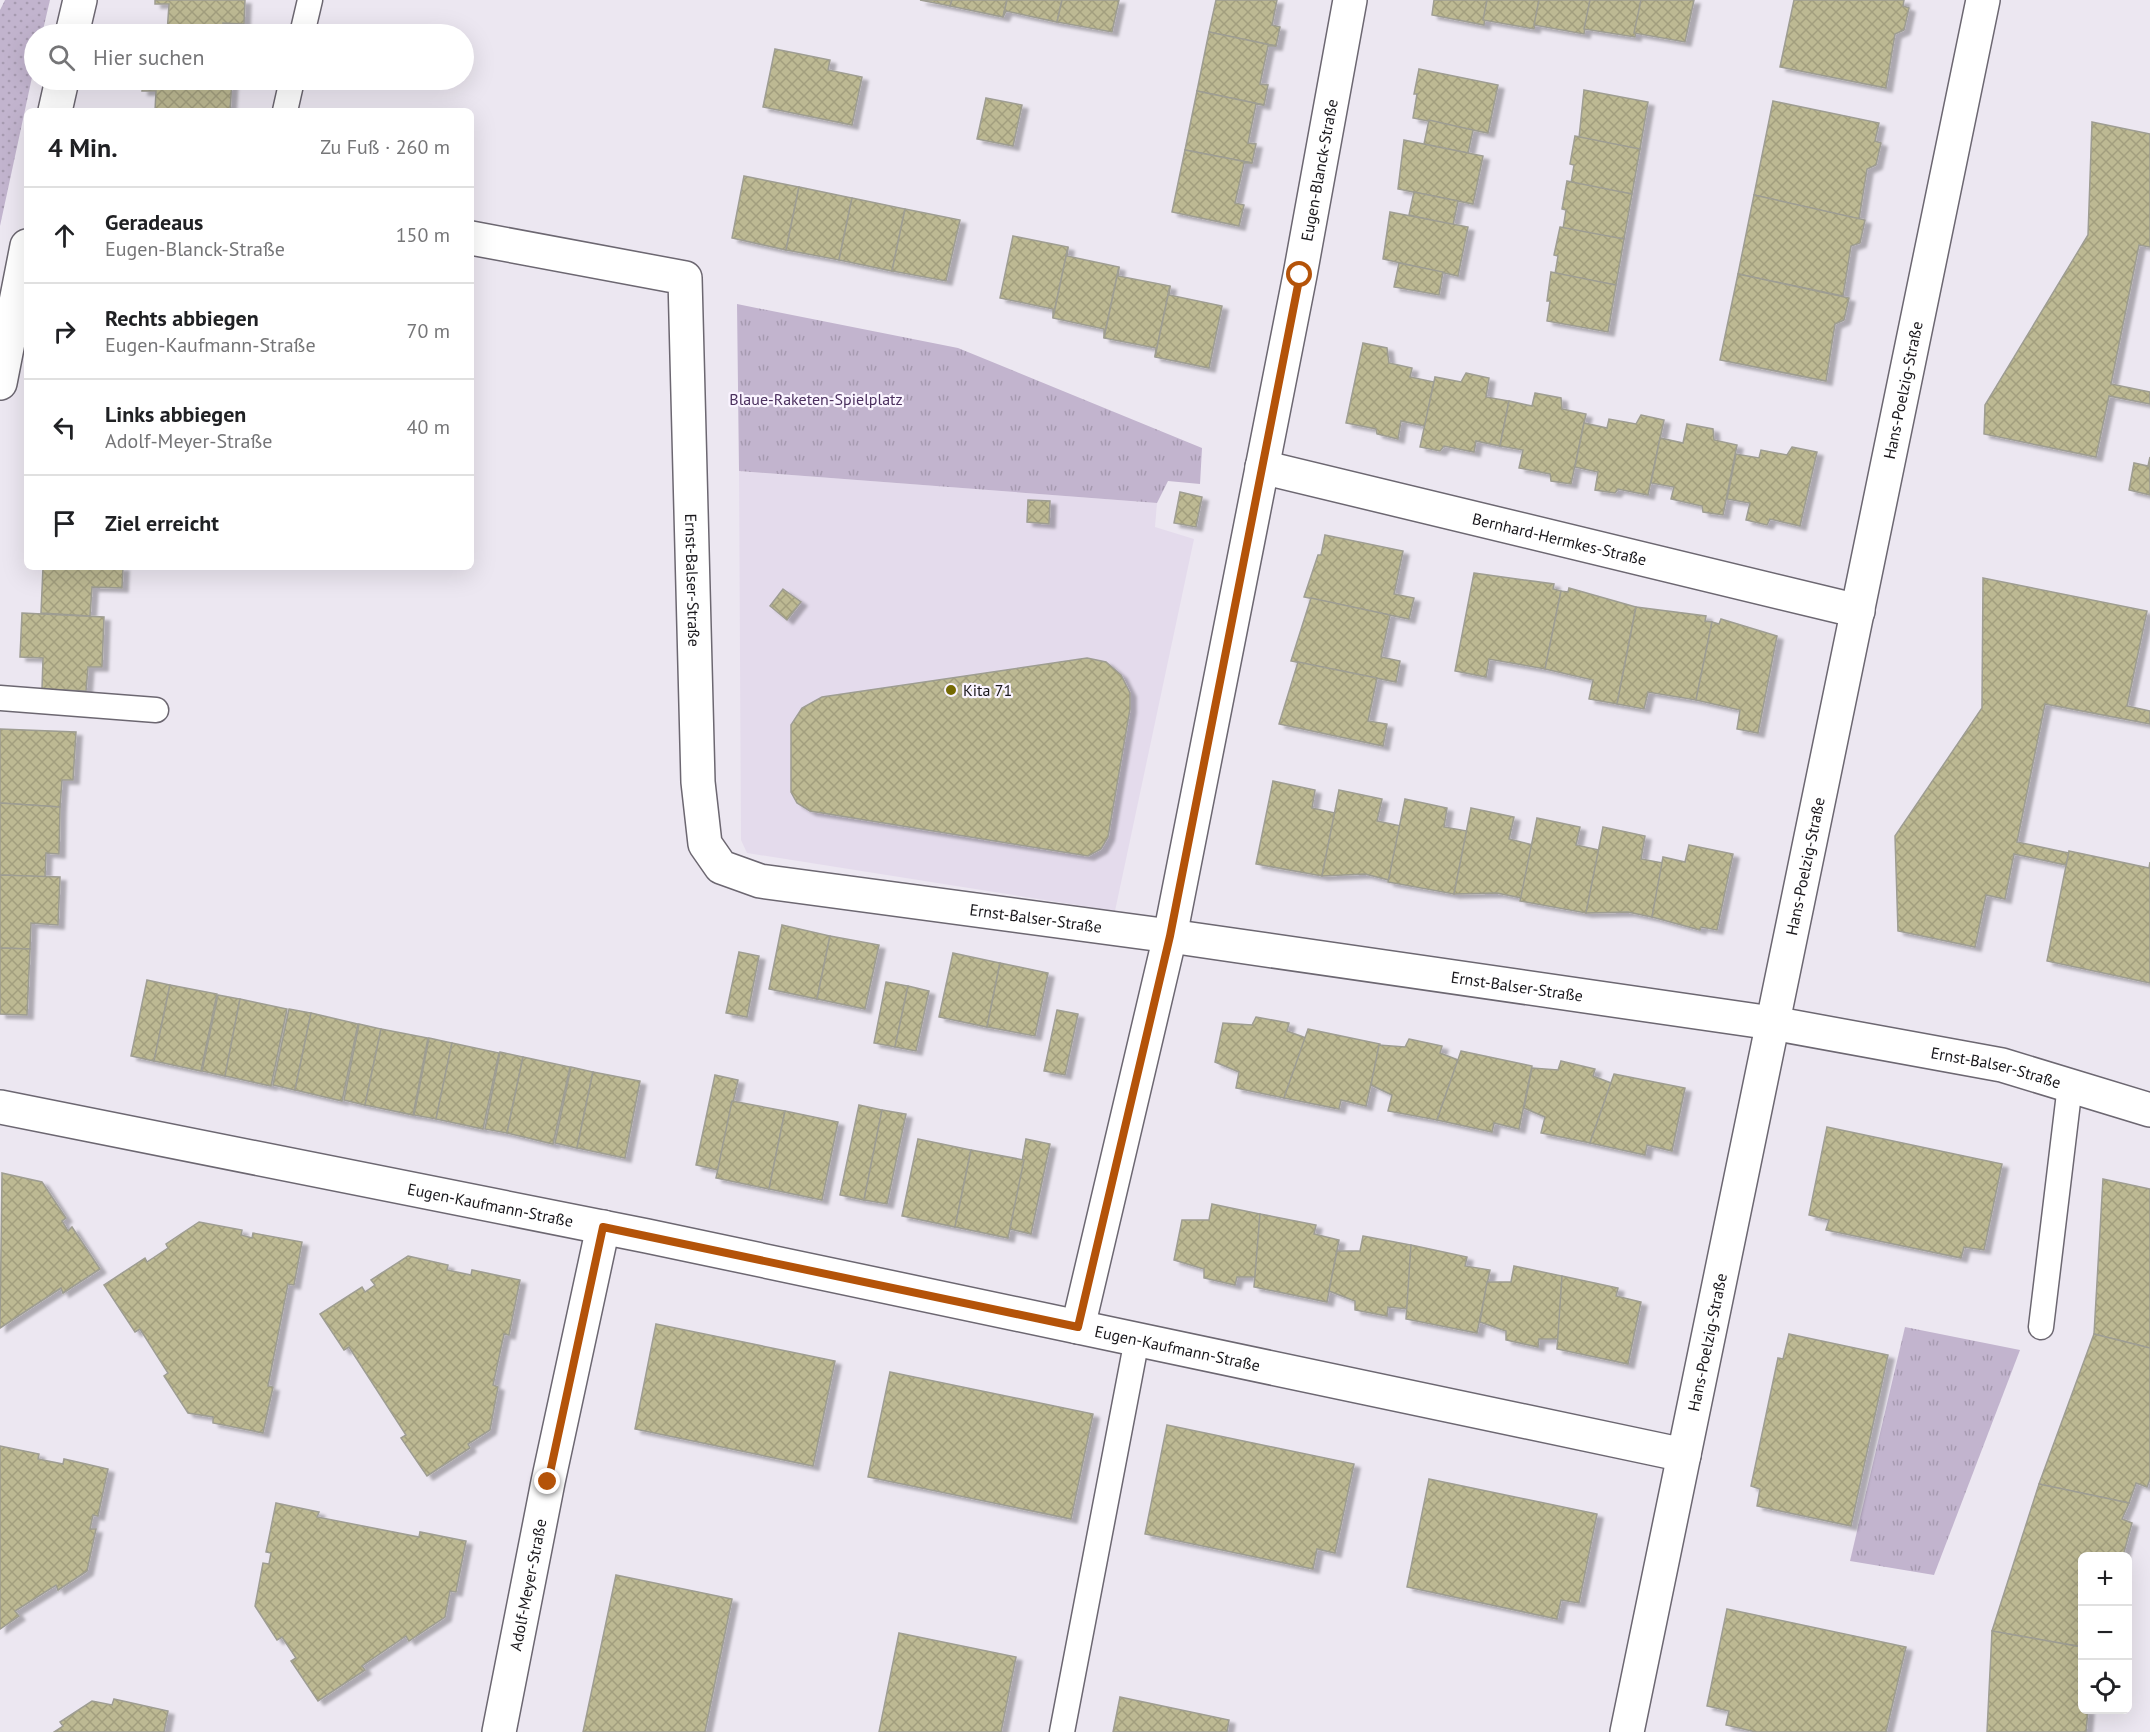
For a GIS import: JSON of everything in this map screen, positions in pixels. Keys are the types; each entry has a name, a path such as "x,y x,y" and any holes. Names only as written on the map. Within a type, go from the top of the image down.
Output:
{"street":[{"path":"74,24 80,0"},
{"name":"Eugen-Blanck-Straße","path":"1078,1327 1170,936 1350,0"},
{"name":"Hans-Poelzig-Straße","path":"1627,1732 1983,0"},
{"path":"56,108 60,90"},
{"name":"Ernst-Balser-Straße","path":"474,239 684,278 698,782 705,844 721,867 760,881 1170,936 1772,1023 2002,1065 2150,1110"},
{"path":"0,383 24,261"},
{"name":"Bernhard-Hermkes-Straße","path":"1262,467 1858,611"},
{"name":"Eugen-Kaufmann-Straße","path":"0,1107 603,1227 1684,1455"},
{"name":"Adolf-Meyer-Straße","path":"499,1732 548,1482 603,1227"}],"lane":[{"path":"304,24 310,0"},
{"path":"286,108 290,90"},
{"path":"0,698 156,710"},
{"path":"2041,1327 2070,1085"},
{"path":"1062,1732 1137,1339"}],"shaded area":[{"name":"Kita 71","path":"739,471 1157,503 1155,527 1194,539 1115,911 747,853 741,840"}],"green space":[{"path":"5,0 50,0 44,24 24,24 24,90 29,90 0,226 0,10"},
{"name":"Blaue-Raketen-Spielplatz","path":"737,304 958,348 1202,448 1200,484 1168,481 1157,503 739,471"},
{"path":"1905,1327 2020,1350 1934,1575 1850,1561"}],"building":[{"path":"155,0 245,0 244,24 168,24 169,4 155,4"},
{"path":"920,0 952,0 950,6"},
{"path":"952,0 1007,0 1003,17 950,6"},
{"path":"1007,0 1062,0 1057,22 1006,11 1003,17"},
{"path":"1062,0 1119,0 1112,32 1057,22"},
{"path":"1216,0 1277,0 1272,25 1280,27 1276,46 1209,32"},
{"path":"1434,0 1487,0 1484,25 1432,15"},
{"path":"1487,0 1539,0 1534,29 1483,20"},
{"path":"1539,0 1590,0 1584,34 1534,25"},
{"path":"1590,0 1641,0 1635,37 1584,29"},
{"path":"1641,0 1694,0 1685,42 1634,33"},
{"path":"1794,0 1904,0 1903,6 1909,8 1904,30 1895,34 1886,88 1780,67"},
{"path":"1209,32 1276,46 1268,46 1260,84 1268,85 1264,105 1197,91"},
{"path":"775,49 830,60 828,70 862,77 852,125 763,107"},
{"path":"1419,69 1498,85 1488,133 1413,118 1417,94 1414,94"},
{"path":"231,90 230,108 155,108 156,91 142,91"},
{"path":"1584,90 1648,102 1640,149 1579,138"},
{"path":"1197,91 1264,105 1256,104 1248,143 1256,144 1252,163 1185,150"},
{"path":"986,98 1022,105 1013,146 977,139"},
{"path":"1773,101 1879,123 1875,141 1881,143 1876,165 1867,169 1859,219 1754,195"},
{"path":"1429,120 1473,130 1468,153 1424,144"},
{"path":"2092,122 2150,134 2150,247 2139,245 2111,384 2150,392 2150,404 2109,396 2096,457 1984,434 1985,405 2088,235"},
{"path":"1575,136 1640,149 1632,194 1571,183 1574,165 1570,164"},
{"path":"1404,140 1483,156 1473,204 1398,189"},
{"path":"1185,150 1252,163 1244,163 1235,203 1244,205 1239,226 1172,212"},
{"path":"744,176 799,187 786,250 732,238"},
{"path":"1567,181 1632,194 1624,239 1563,229 1566,210 1562,209"},
{"path":"799,187 852,198 839,260 786,250"},
{"path":"1414,192 1458,201 1453,225 1409,215"},
{"path":"1754,195 1865,220 1860,243 1851,246 1843,296 1738,274"},
{"path":"852,198 905,209 892,271 839,260"},
{"path":"905,209 960,220 946,281 892,271"},
{"path":"1390,212 1468,227 1458,276 1383,259"},
{"path":"1560,227 1624,239 1616,285 1555,274 1558,256 1554,255"},
{"path":"1013,236 1068,247 1053,318 1053,309 1000,298"},
{"path":"1068,247 1067,256 1119,267 1104,338 1104,329 1053,318"},
{"path":"1399,263 1443,272 1439,295 1394,287"},
{"path":"1119,267 1118,276 1170,286 1155,357 1156,348 1104,338"},
{"path":"1551,272 1616,285 1608,332 1547,321"},
{"path":"1738,274 1849,298 1844,320 1835,324 1826,381 1720,360"},
{"path":"1170,286 1169,295 1222,306 1209,368 1155,357"},
{"path":"1363,343 1387,348 1389,363 1412,368 1410,377 1434,382 1425,426 1401,421 1398,439 1377,434 1376,429 1346,423"},
{"path":"1466,373 1489,378 1486,397 1509,401 1500,446 1476,441 1474,452 1444,446 1440,451 1420,447 1435,377 1461,382"},
{"path":"1535,393 1561,398 1562,409 1586,414 1571,484 1551,481 1550,474 1519,468 1523,450 1500,446 1509,401 1532,406"},
{"path":"1641,415 1664,420 1648,495 1618,489 1615,493 1595,490 1598,472 1575,467 1584,423 1607,428 1609,419 1636,424"},
{"path":"1687,424 1713,429 1714,440 1737,445 1723,515 1703,512 1702,506 1671,499 1674,487 1651,483 1660,438 1683,443"},
{"path":"1792,447 1817,452 1800,526 1770,519 1767,525 1746,520 1750,503 1727,499 1736,454 1759,458 1761,450 1787,455"},
{"path":"2150,457 2150,495 2129,490 2134,463 2148,466"},
{"path":"1180,492 1202,497 1196,527 1174,523"},
{"path":"1028,500 1050,501 1049,524 1027,522"},
{"path":"1325,535 1403,551 1394,594 1414,598 1409,619 1304,597 1318,555 1321,555"},
{"path":"43,570 123,570 122,588 92,587 90,616 41,613"},
{"path":"1474,573 1554,584 1553,589 1561,591 1545,669 1489,659 1486,677 1455,671"},
{"path":"1983,578 2147,611 2127,706 2150,711 2150,724 2045,704 2017,842 2069,853 2066,865 2014,854 2005,899 1986,895 1975,947 1898,931 1895,836 1982,708"},
{"path":"1569,588 1636,607 1617,704 1589,699 1593,680 1545,669 1561,591 1568,592"},
{"path":"783,589 801,602 787,620 770,606"},
{"path":"1311,598 1390,615 1381,657 1400,661 1396,682 1291,661"},
{"path":"1636,607 1706,616 1705,621 1712,622 1696,700 1648,692 1644,709 1617,704"},
{"path":"22,613 104,617 102,667 88,667 86,691 42,689 43,658 20,657"},
{"path":"1721,619 1777,636 1758,733 1737,729 1740,710 1696,700 1712,622 1719,624"},
{"path":"1087,658 1106,662 1121,675 1130,693 1130,709 1108,837 1101,849 1088,856 810,811 797,803 791,792 791,725 802,708 822,697"},
{"path":"1298,662 1377,678 1368,721 1387,724 1383,746 1279,724"},
{"path":"0,729 76,732 73,780 62,780 60,807 0,803"},
{"path":"1273,781 1315,790 1312,808 1335,813 1322,876 1256,864"},
{"path":"1339,790 1382,799 1377,821 1401,826 1389,880 1365,874 1322,876"},
{"path":"1405,799 1447,808 1444,827 1467,831 1454,894 1388,882"},
{"path":"0,803 60,807 59,854 46,853 45,877 0,875"},
{"path":"1471,808 1514,817 1509,839 1533,845 1522,898 1497,893 1454,894"},
{"path":"1537,818 1580,827 1576,845 1599,850 1586,913 1520,901"},
{"path":"1603,827 1645,836 1641,859 1663,863 1652,917 1628,912 1586,913"},
{"path":"1689,845 1733,854 1717,930 1701,927 1700,930 1652,917 1663,857 1685,862"},
{"path":"2069,851 2149,868 2150,862 2150,983 2047,961"},
{"path":"0,875 60,877 58,925 31,923 30,949 0,948"},
{"path":"782,925 830,936 817,999 769,989"},
{"path":"830,936 879,945 865,1009 817,999"},
{"path":"0,948 30,949 27,1015 0,1014"},
{"path":"739,952 759,956 747,1017 726,1013"},
{"path":"953,953 1000,963 987,1027 939,1017"},
{"path":"1000,963 1048,973 1035,1036 987,1027"},
{"path":"147,980 170,985 154,1061 131,1056"},
{"path":"886,982 908,986 895,1047 874,1043"},
{"path":"170,985 217,994 201,1071 154,1061"},
{"path":"908,986 929,991 916,1051 895,1047"},
{"path":"218,995 240,999 225,1076 202,1071"},
{"path":"240,999 287,1009 271,1086 225,1076"},
{"path":"289,1009 311,1013 295,1090 273,1085"},
{"path":"1057,1010 1078,1014 1065,1075 1044,1071"},
{"path":"311,1013 358,1024 342,1101 295,1090"},
{"path":"1256,1017 1289,1023 1287,1031 1306,1038 1284,1098 1236,1088 1239,1072 1215,1062 1223,1023 1252,1025"},
{"path":"359,1024 381,1029 365,1105 344,1100"},
{"path":"381,1029 428,1038 413,1115 365,1105"},
{"path":"1308,1029 1380,1044 1366,1106 1341,1100 1339,1109 1284,1098"},
{"path":"429,1038 452,1043 436,1119 414,1115"},
{"path":"1409,1039 1442,1046 1440,1053 1458,1060 1437,1120 1388,1111 1392,1095 1371,1085 1379,1045 1405,1047"},
{"path":"452,1043 499,1053 483,1129 436,1119"},
{"path":"1461,1051 1532,1066 1519,1129 1494,1123 1492,1132 1437,1120"},
{"path":"500,1052 523,1057 507,1133 485,1129"},
{"path":"523,1057 570,1067 553,1144 507,1133"},
{"path":"1561,1061 1595,1069 1593,1076 1611,1083 1590,1143 1541,1133 1545,1117 1524,1108 1532,1068 1558,1070"},
{"path":"571,1067 593,1072 577,1148 555,1143"},
{"path":"593,1072 640,1081 625,1158 577,1148"},
{"path":"1614,1074 1685,1088 1672,1151 1647,1145 1645,1155 1590,1143"},
{"path":"715,1075 738,1080 718,1170 696,1165"},
{"path":"732,1101 785,1111 769,1189 716,1178"},
{"path":"859,1105 882,1110 864,1200 840,1195"},
{"path":"882,1110 906,1114 887,1204 864,1200"},
{"path":"785,1111 838,1122 822,1200 769,1189"},
{"path":"1827,1127 2002,1164 1984,1250 1964,1247 1961,1258 1826,1230 1829,1220 1809,1215"},
{"path":"918,1139 971,1150 955,1227 902,1216"},
{"path":"1026,1139 1050,1144 1031,1234 1010,1229"},
{"path":"971,1150 1024,1160 1008,1238 955,1227"},
{"path":"2,1173 42,1182 66,1218 62,1221 68,1231 72,1227 100,1269 63,1293 61,1288 0,1328"},
{"path":"2103,1179 2150,1189 2150,1348 2094,1334"},
{"path":"1212,1204 1260,1214 1256,1277 1237,1277 1235,1285 1204,1278 1204,1269 1174,1260 1182,1220 1209,1220"},
{"path":"1260,1214 1316,1225 1314,1234 1339,1240 1327,1302 1254,1287"},
{"path":"199,1222 242,1230 241,1235 252,1238 253,1233 302,1242 294,1285 288,1284 268,1386 273,1387 263,1433 213,1423 213,1417 188,1413 164,1376 168,1373 140,1329 135,1332 104,1285 145,1258 147,1262 168,1248 166,1244"},
{"path":"1363,1236 1411,1245 1408,1309 1388,1307 1387,1316 1355,1310 1355,1301 1329,1291 1337,1251 1360,1251"},
{"path":"1411,1245 1467,1257 1465,1266 1490,1270 1477,1333 1406,1319"},
{"path":"408,1256 448,1265 447,1270 471,1275 472,1270 520,1280 509,1335 504,1334 493,1385 498,1387 490,1430 468,1444 470,1448 427,1476 401,1438 406,1435 349,1347 344,1350 320,1314 362,1287 365,1292 375,1285 371,1280"},
{"path":"1514,1266 1562,1276 1559,1339 1539,1339 1538,1347 1506,1340 1506,1331 1480,1322 1487,1282 1511,1282"},
{"path":"1562,1276 1618,1288 1616,1296 1641,1302 1628,1364 1557,1349"},
{"path":"656,1324 835,1361 813,1466 635,1429"},
{"path":"1789,1334 1888,1355 1851,1526 1757,1506 1760,1489 1751,1486 1778,1358 1783,1359"},
{"path":"2094,1334 2150,1348 2150,1479 2147,1487 2136,1483 2129,1503 2039,1484"},
{"path":"890,1372 1093,1414 1071,1519 868,1477"},
{"path":"1167,1425 1354,1464 1335,1553 1317,1549 1313,1569 1145,1534"},
{"path":"0,1446 39,1454 38,1459 63,1464 64,1459 108,1469 98,1516 93,1515 90,1529 96,1529 87,1571 58,1590 56,1585 15,1611 19,1616 0,1629"},
{"path":"1429,1479 1597,1514 1579,1603 1561,1600 1557,1619 1407,1587"},
{"path":"2039,1484 2129,1503 2122,1519 2132,1523 2124,1552 2078,1552 2078,1646 1992,1631"},
{"path":"276,1503 319,1512 317,1517 419,1537 420,1532 466,1541 456,1592 450,1591 445,1617 409,1641 406,1636 362,1666 365,1670 318,1701 291,1661 296,1658 282,1637 277,1640 255,1606 263,1563 269,1564 271,1553 266,1552"},
{"path":"616,1575 732,1599 705,1732 583,1732"},
{"path":"1727,1609 1906,1647 1886,1732 1756,1732 1726,1725 1729,1711 1707,1706"},
{"path":"1992,1631 2078,1646 2078,1714 2088,1714 2086,1732 1987,1732"},
{"path":"899,1633 1016,1657 1001,1732 879,1732"},
{"path":"1120,1697 1229,1720 1227,1732 1113,1732"},
{"path":"114,1699 168,1711 164,1732 54,1732 63,1726 60,1722 92,1701 112,1705"}],"place":[{"name":"Kita 71","path":"951,690"}],"route":[{"path":"548,1482 603,1227 1078,1327 1170,936 1300,275"}]}
